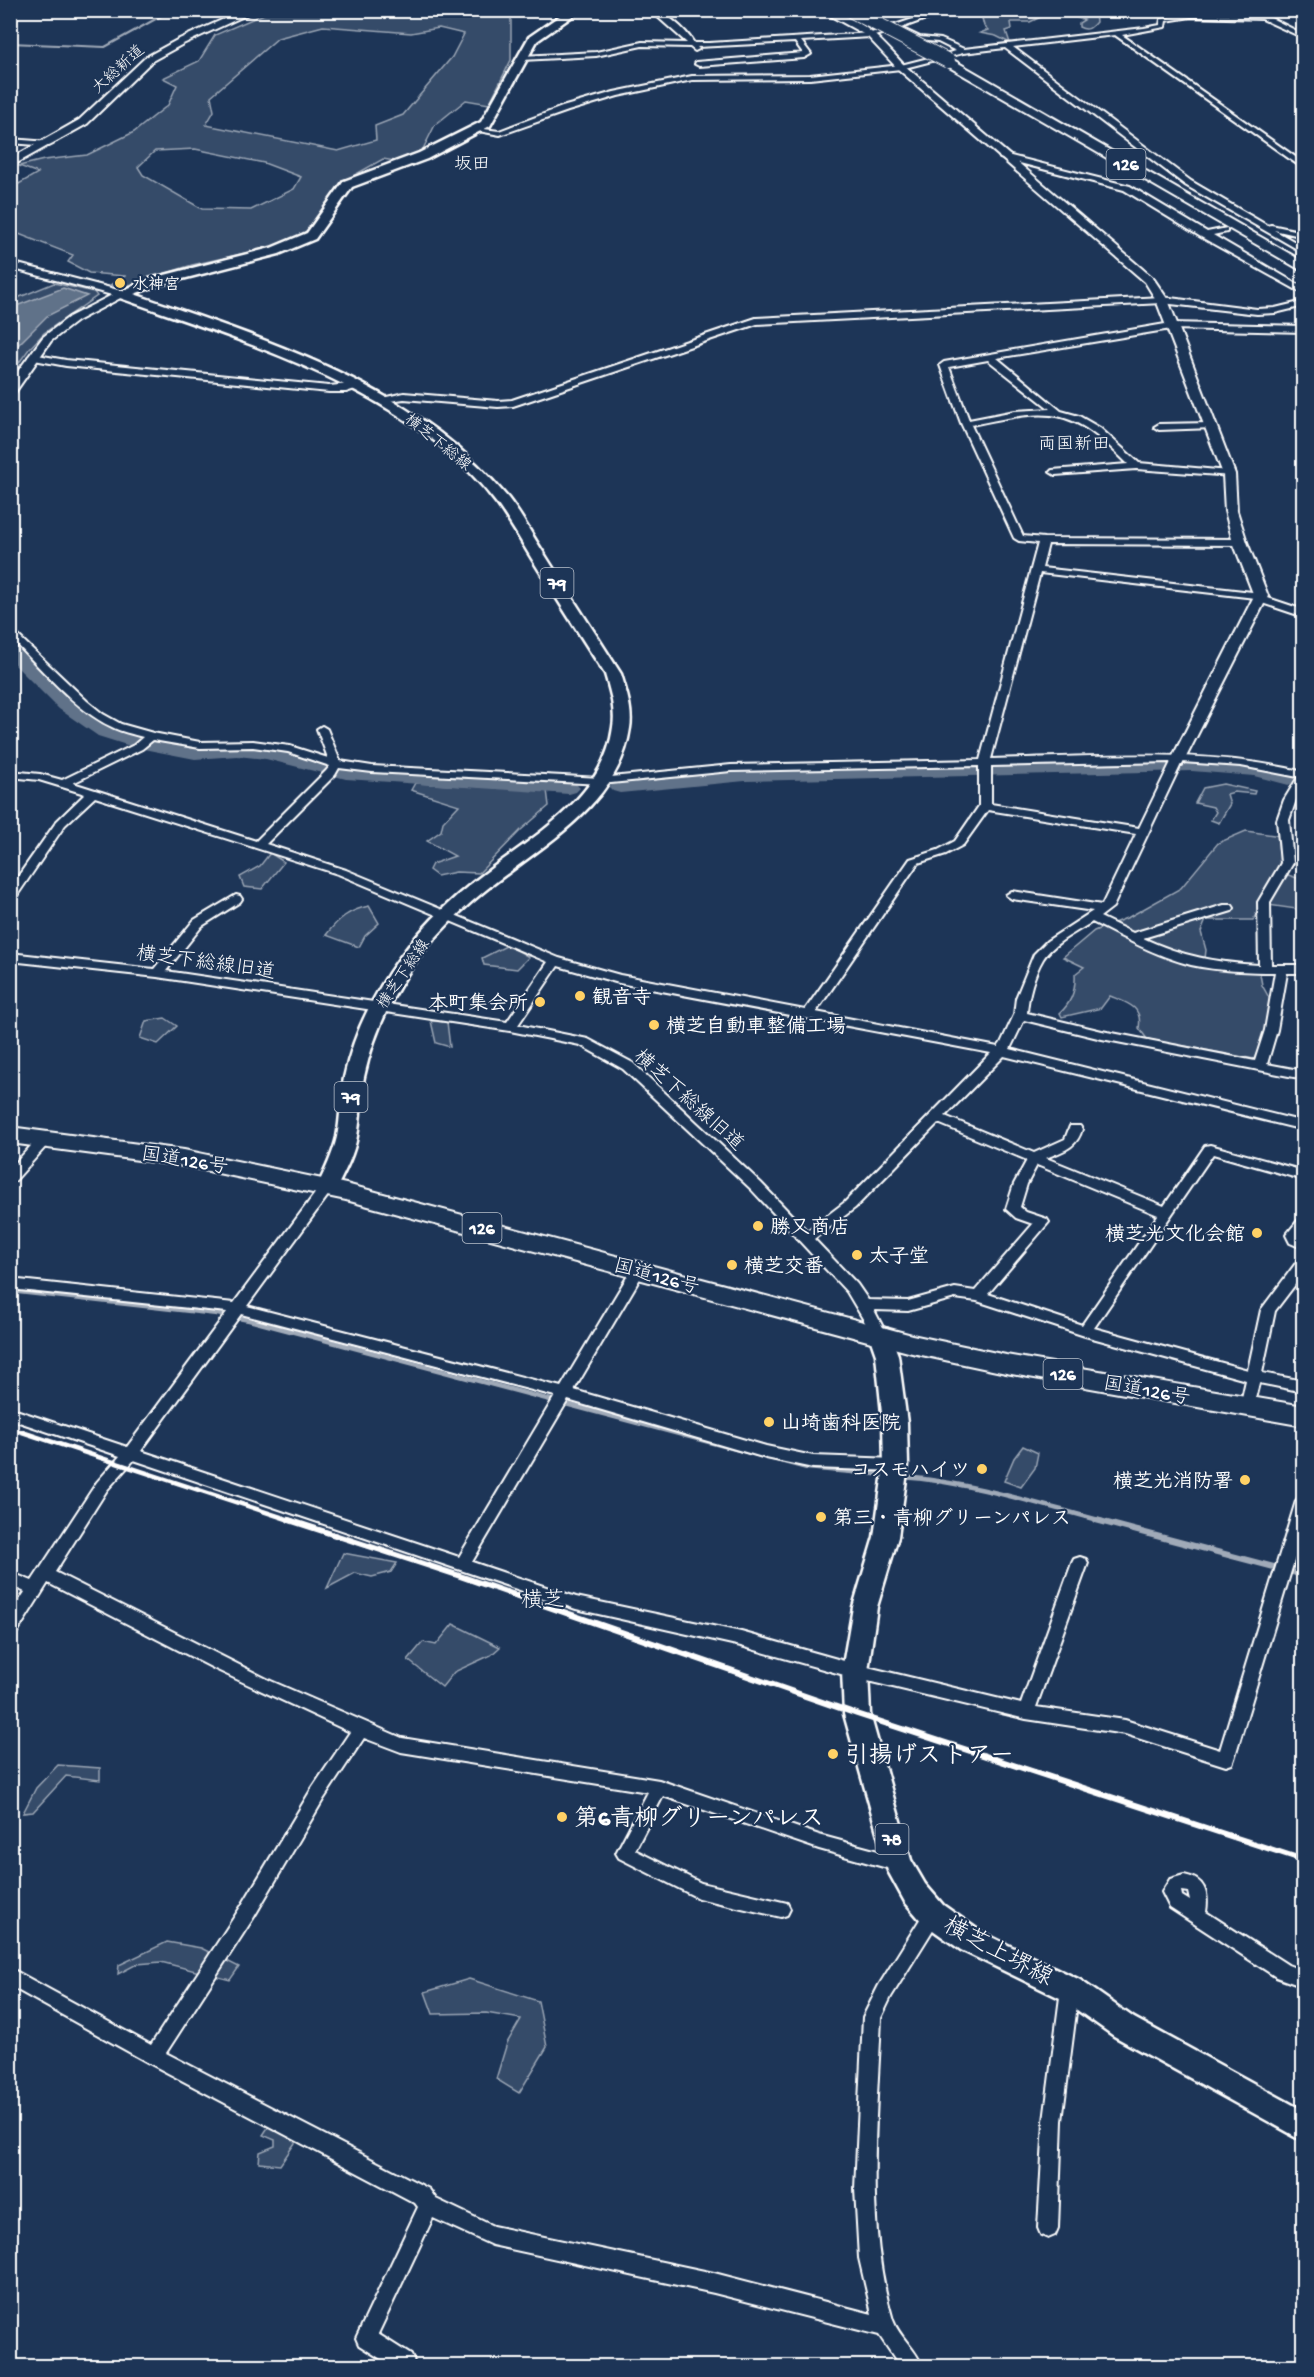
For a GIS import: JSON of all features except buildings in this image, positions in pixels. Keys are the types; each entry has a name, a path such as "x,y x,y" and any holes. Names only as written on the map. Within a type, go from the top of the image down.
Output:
{"highway":[{"name":"126","path":"850,10 948,61 1304,267"},
{"name":"国道126号","path":"10,1135 184,1158 327,1187 879,1335 1006,1364 1304,1416"}],"main road":[{"path":"122,294 154,282 292,245 311,236 319,228 338,195 348,184 423,156 477,130 491,118 533,39 576,10"},
{"name":"横芝下総線","path":"122,294 298,359 360,386 384,399 436,434 486,481 503,502 614,674 621,702 622,728 614,754 601,781 562,823 477,888 445,916 419,943 378,1007 363,1042 356,1070 346,1137 339,1163 327,1187"},
{"name":"横芝上堺線","path":"879,1335 889,1366 895,1423 896,1466 886,1537 865,1607 855,1671 857,1714 898,1863 915,1893 933,1914 971,1941 1070,1989 1124,2027 1304,2127"}],"street":[{"name":"大総新道","path":"10,164 49,144 83,122 149,60 180,42 254,10"},
{"path":"653,10 693,45 699,64 704,73 710,76"},
{"path":"807,1238 850,1205 1006,1045 1020,1015 1022,998 1038,957 1051,944 1105,909 1176,763 1261,598 1231,511 1229,474 1162,300 1149,280 901,68 871,35 824,10"},
{"path":"522,58 596,54 642,44 693,45 871,35 922,18 991,10"},
{"path":"1263,17 1278,10"},
{"path":"477,130 500,133 565,108 673,81 710,76 793,78 901,68 963,51 1117,34 1163,26 1160,17 1191,15 1263,17 1301,35"},
{"path":"898,27 898,30 919,39 939,40 963,51"},
{"path":"1117,34 1304,167"},
{"path":"699,64 804,56 807,54 796,39"},
{"path":"1007,46 1188,183 1304,251"},
{"path":"10,141 49,144"},
{"path":"1003,156 1127,188 1304,292"},
{"path":"1243,225 1253,223 1304,235"},
{"path":"1204,234 1224,230"},
{"path":"10,265 122,294"},
{"path":"10,391 46,339 59,328 122,294"},
{"path":"384,399 404,396 498,404 513,403 756,321 1162,300 1185,301 1257,312 1274,311 1304,303"},
{"path":"1240,542 1021,540 1017,536 966,423 944,365 1171,326 1304,329"},
{"path":"32,357 66,363 329,389 346,390 360,386"},
{"path":"990,357 1057,410 1093,427 1136,466"},
{"path":"966,423 1042,410 1057,410"},
{"path":"1159,427 1210,426"},
{"path":"1055,472 1136,466 1229,474"},
{"path":"808,1015 914,861 942,852 959,843 985,806 985,762 1044,541"},
{"path":"1036,570 1261,598 1304,614"},
{"path":"12,633 99,716 117,726 150,736 200,745 253,744 290,749 336,764 384,770 601,781 731,768 985,762 1176,763 1226,759 1263,765 1304,776 1290,800 1283,820 1287,862 1264,902 1265,967"},
{"path":"322,729 336,764"},
{"path":"63,784 138,747 150,736"},
{"path":"259,845 331,773 336,764"},
{"path":"10,774 40,777 93,792 342,872 555,961 619,978 1000,1051 1304,1126"},
{"path":"10,897 61,823 93,792"},
{"path":"985,806 1143,832"},
{"path":"1012,895 1105,909"},
{"path":"157,973 198,923 236,899"},
{"path":"1133,937 1228,908"},
{"path":"1093,918 1169,954 1192,961 1238,968 1304,969"},
{"name":"横芝下総線旧道","path":"10,957 157,973 510,1027 584,1042 628,1066 756,1186 807,1238 864,1305 879,1335"},
{"path":"510,1027 555,961"},
{"path":"1260,1066 1271,1030 1282,968"},
{"path":"1020,1015 1102,1035 1304,1075"},
{"path":"935,1117 1034,1160 1167,1213"},
{"path":"978,1296 1042,1222 1021,1215 1012,1209 1018,1190 1034,1160 1072,1140 1075,1128"},
{"path":"10,1178 44,1140"},
{"path":"1085,1331 1210,1149 1304,1176"},
{"path":"10,1629 102,1486 131,1453 327,1187"},
{"path":"1304,1222 1293,1235 1295,1240 1304,1244"},
{"path":"1247,1407 1268,1310 1304,1262"},
{"path":"463,1564 638,1270"},
{"path":"10,1284 233,1313 563,1395 766,1452 813,1462 896,1466"},
{"path":"864,1305 908,1306 955,1293 978,1296 1085,1331 1254,1377 1304,1388"},
{"path":"10,1413 576,1603 741,1639 855,1671 1026,1712 1125,1728 1226,1759 1304,1501"},
{"path":"1026,1712 1080,1563"},
{"path":"45,1574 221,1664 361,1729 401,1744 659,1787 819,1842 898,1863"},
{"path":"10,1578 36,1590"},
{"path":"154,2056 248,1911 317,1795 361,1729"},
{"path":"659,1787 625,1853 698,1890 781,1909"},
{"path":"912,2367 885,2327 869,2258 865,2189 872,2017 885,1991 933,1914"},
{"path":"1197,1916 1282,1971 1304,1979"},
{"path":"10,1976 154,2056 422,2196 429,2206 492,2235 714,2283 885,2327"},
{"path":"1048,2229 1053,2121 1070,1989"},
{"path":"402,2367 404,2362 366,2338 429,2206"}],"shaded area":[{"path":"271,11 514,11 511,13 511,60 489,104 466,100 435,125 422,151 395,161 383,159 342,182 313,227 285,244 192,265 123,287 110,285 125,276 89,273 68,262 73,255 11,231 10,189 38,173 19,166 44,160 87,155 134,132 168,105 177,85 163,78 199,61 215,35","holes":["323,26 411,33 439,28 464,34 452,57 403,115 375,126 376,140 338,151 206,125 214,111 211,96 278,38","195,149 264,163 301,177 294,189 251,210 202,209 143,175 138,167 155,151"]},
{"path":"1009,11 1105,11 1095,14 1096,22 1086,29 1079,27 1079,23 1084,20 1075,17 1074,13 1047,14 1030,22 1011,22 1012,29 1006,31 1010,43 996,36 980,33 988,30 982,18"},
{"path":"54,283 94,292 97,296 44,333 10,375 10,301"},
{"path":"63,288 87,296 47,316 11,352 11,308"},
{"path":"415,783 547,790 549,806 521,830 479,873 456,872 437,876 429,870 432,864 455,856 427,841 441,831 443,822 459,805 411,790"},
{"path":"1223,784 1255,791 1254,794 1234,792 1227,794 1230,804 1219,823 1211,820 1216,812 1213,807 1195,803 1203,788"},
{"path":"1246,831 1288,837 1288,875 1303,880 1303,910 1261,904 1253,920 1206,920 1201,932 1206,950 1204,967 1259,969 1262,985 1272,1003 1264,1036 1254,1059 1147,1039 1139,1028 1139,1015 1136,1010 1128,1003 1110,996 1101,1008 1062,1017 1060,1013 1067,1005 1074,990 1075,974 1084,967 1063,957 1094,931 1129,917 1181,888 1218,843"},
{"path":"270,853 284,862 262,889 244,887 240,877 260,866"},
{"path":"369,906 379,923 365,936 359,947 326,935 344,916"},
{"path":"508,945 529,957 517,969 484,965 482,958"},
{"path":"165,1018 177,1026 158,1044 140,1038 146,1021"},
{"path":"431,1021 447,1022 450,1047 436,1043"},
{"path":"1023,1446 1038,1453 1035,1468 1021,1487 1004,1481 1014,1458"},
{"path":"343,1553 397,1563 391,1572 372,1577 355,1573 327,1588"},
{"path":"453,1624 500,1647 491,1655 454,1672 442,1687 408,1660 423,1642 436,1645"},
{"path":"58,1765 100,1768 100,1780 66,1776 33,1812 23,1813 36,1788"},
{"path":"167,1942 201,1948 239,1967 230,1980 161,1962 137,1964 118,1974 119,1965"},
{"path":"469,1979 538,2001 547,2047 519,2093 496,2079 507,2043 521,2019 486,2013 433,2014 425,1992"},
{"path":"269,2126 297,2140 280,2165 259,2163 260,2152 275,2146 275,2140 263,2135"}],"waterway":[{"path":"10,43 105,47 172,10"},
{"path":"10,648 66,705 105,732 133,741 195,753 237,750 266,753 346,773 569,788"},
{"path":"620,787 745,775 1192,765 1255,770 1304,783"},
{"path":"10,1291 217,1314 249,1320 807,1468 886,1475"},
{"path":"901,1477 976,1488 1102,1521"},
{"path":"1096,1520 1304,1575"}],"railway":[{"path":"10,1428 293,1521"},
{"path":"289,1520 457,1575 857,1714 1304,1860"}],"place":[{"name":"水神宮","path":"120,283"},
{"name":"観音寺","path":"580,996"},
{"name":"本町集会所","path":"540,1002"},
{"name":"横芝自動車整備工場","path":"654,1025"},
{"name":"勝又商店","path":"758,1226"},
{"name":"横芝光文化会館","path":"1257,1233"},
{"name":"太子堂","path":"857,1255"},
{"name":"横芝交番","path":"732,1265"},
{"name":"山埼歯科医院","path":"769,1422"},
{"name":"コスモハイツ","path":"982,1469"},
{"name":"横芝光消防署","path":"1245,1480"},
{"name":"第三・青柳グリーンパレス","path":"821,1517"},
{"name":"引揚げストアー","path":"833,1754"},
{"name":"第6青柳グリーンパレス","path":"562,1817"}],"district":[{"name":"坂田","path":"472,163"},
{"name":"両国新田","path":"1074,443"},
{"name":"横芝","path":"543,1598"}]}
